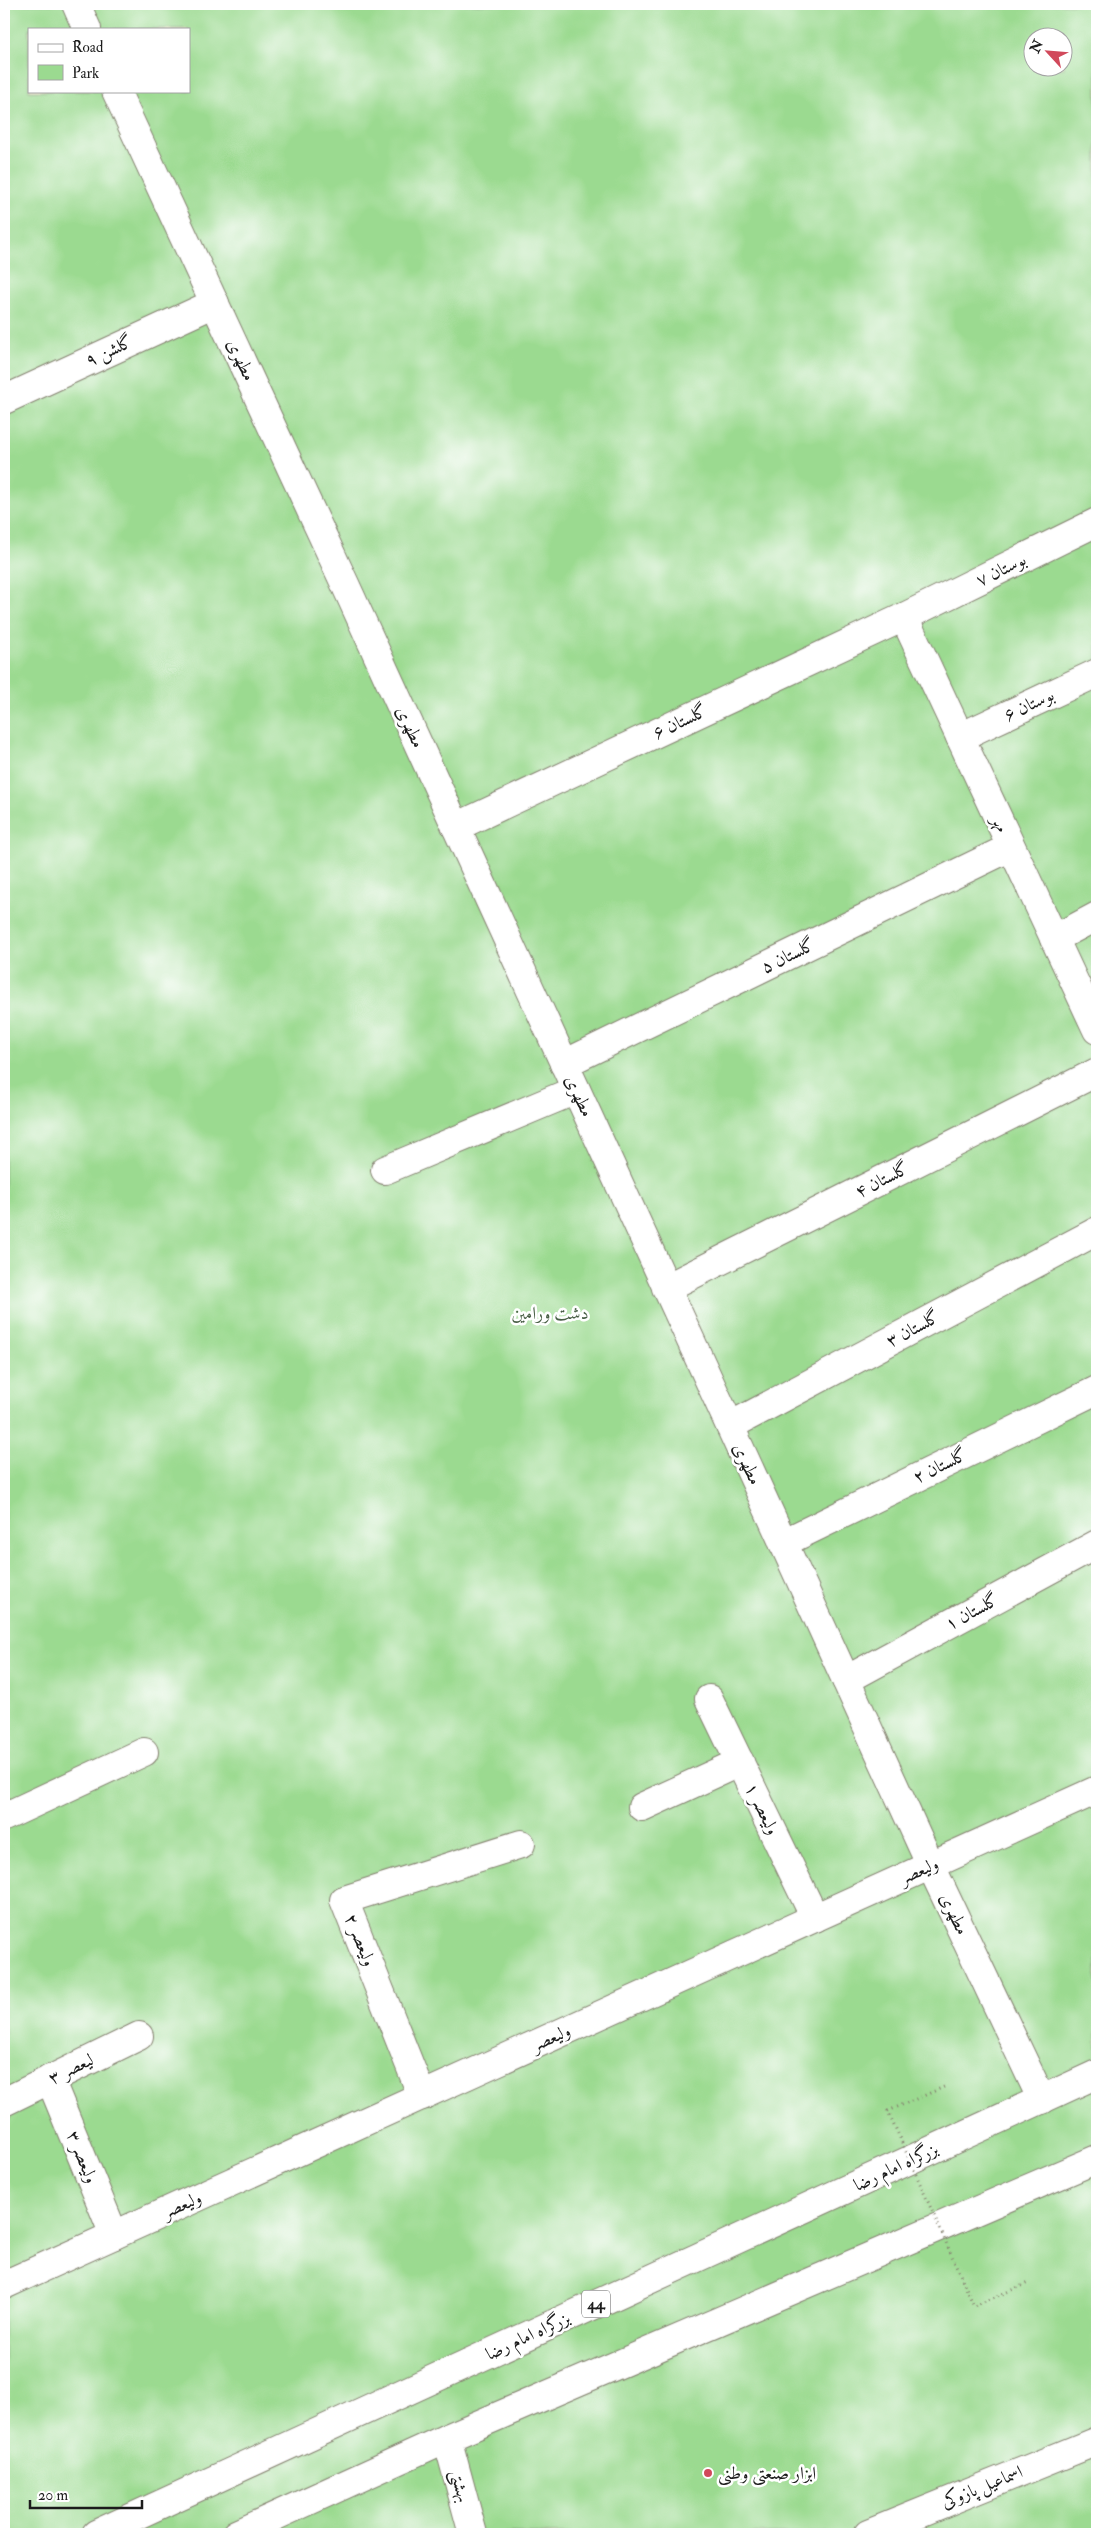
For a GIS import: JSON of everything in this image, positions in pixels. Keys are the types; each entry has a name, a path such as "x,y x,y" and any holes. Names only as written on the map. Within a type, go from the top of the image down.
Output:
{"main road":[{"path":"76,4 87,28"},
{"name":"مطهری","path":"116,92 456,827 931,1866 1042,2100"},
{"name":"گلشن ۹","path":"4,400 214,303"},
{"name":"بوستان ۷","path":"904,617 1097,522"},
{"name":"گلستان ۶","path":"456,827 904,617"},
{"name":"مهر","path":"904,617 1097,1030"},
{"name":"بوستان ۶","path":"960,737 1097,673"},
{"name":"گلستان ۵","path":"564,1064 1011,847"},
{"path":"1054,939 1097,916"},
{"name":"گلستان ۴","path":"666,1288 1097,1072"},
{"path":"385,1170 576,1090"},
{"name":"گلستان ۳","path":"730,1426 1097,1231"},
{"name":"گلستان ۲","path":"783,1543 1097,1390"},
{"name":"گلستان ۱","path":"846,1680 1097,1544"},
{"name":"ولیعصر ۱","path":"709,1699 815,1918"},
{"path":"4,1817 144,1752"},
{"path":"642,1807 740,1762"},
{"name":"ولیعصر","path":"4,2285 1097,1790"},
{"name":"ولیعصر ۲","path":"422,2096 344,1900 521,1844"},
{"name":"لیعصر ۳","path":"4,2102 139,2036"},
{"name":"بزرگراه امام رضا","path":"96,2534 1097,2074"},
{"name":"ولیعصر ۳","path":"50,2079 114,2235"},
{"path":"236,2534 447,2438 1097,2159"},
{"name":"بهشتی","path":"447,2438 473,2534"},
{"name":"اسماعیل پازوکی","path":"868,2534 1097,2441"}],"path":[{"path":"944,2086 888,2111 974,2306 1028,2283"}],"green space":[{"name":"دشت ورامین","path":"4,4 1097,4 1097,2534 4,2534"}],"place":[{"name":"ابزار صنعتی وطنی","path":"708,2473"}]}
